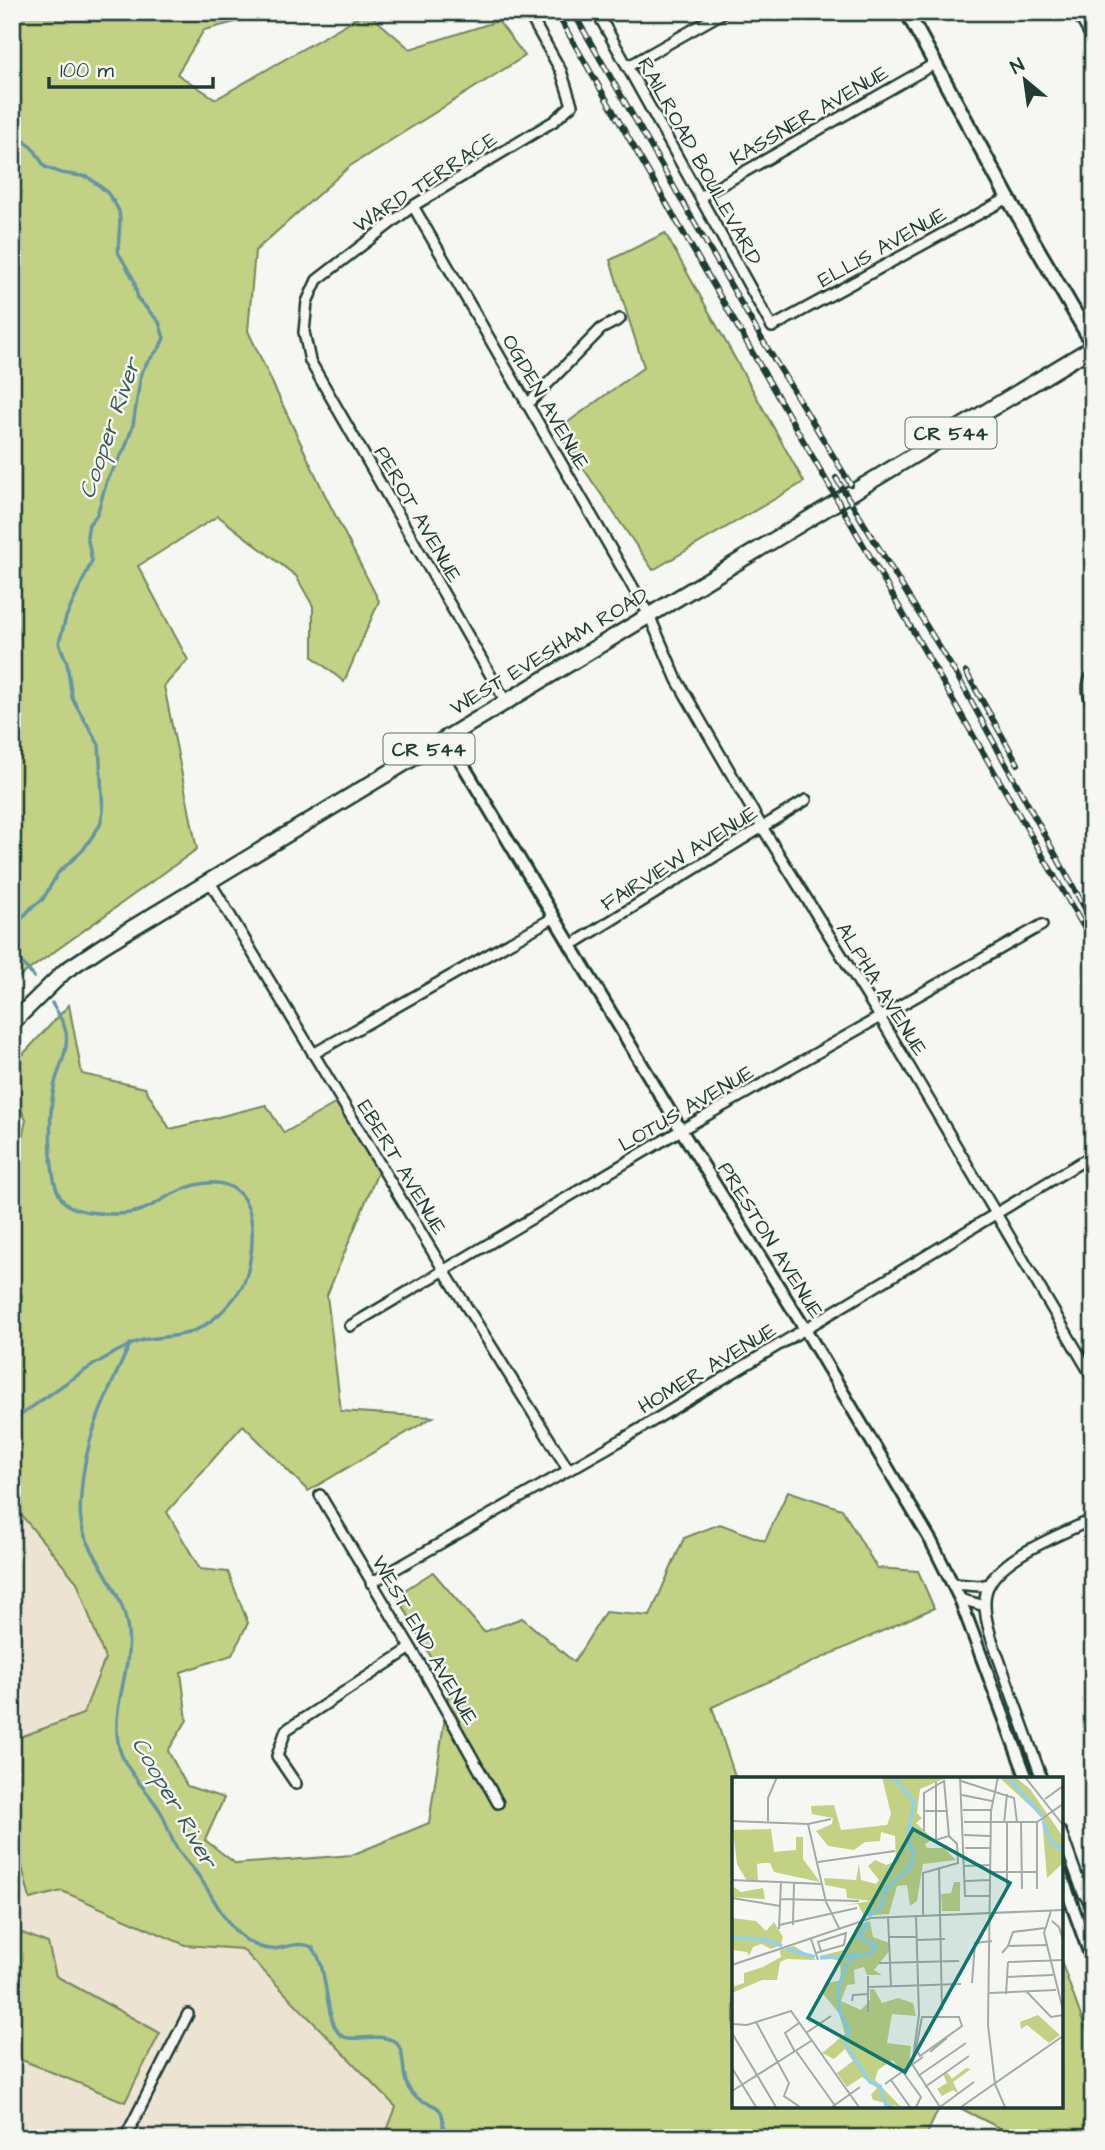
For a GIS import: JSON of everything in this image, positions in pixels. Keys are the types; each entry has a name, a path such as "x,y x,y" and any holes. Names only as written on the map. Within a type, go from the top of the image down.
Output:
{"main road":[{"path":"907,12 1008,198 1093,345"},
{"name":"WEST EVESHAM ROAD","path":"12,1023 65,971 1093,345"}],"street":[{"name":"WARD TERRACE","path":"306,340 304,332 307,302 317,280 413,206 554,121 572,105 561,71 528,12"},
{"name":"RAILROAD BOULEVARD","path":"597,12 772,327"},
{"path":"627,67 724,12"},
{"path":"1077,12 1093,40"},
{"name":"KASSNER AVENUE","path":"700,197 936,63"},
{"name":"ELLIS AVENUE","path":"772,327 1008,198"},
{"name":"OGDEN AVENUE","path":"413,206 649,615"},
{"path":"527,405 601,330 621,319"},
{"name":"PEROT AVENUE","path":"306,340 310,361 506,702"},
{"name":"ALPHA AVENUE","path":"649,615 677,680 762,827 880,1017 1093,1378"},
{"path":"1093,675 1088,685 1089,699 1093,707"},
{"name":"PRESTON AVENUE","path":"447,738 931,1541 961,1599 1026,1777"},
{"name":"FAIRVIEW AVENUE","path":"570,946 806,800"},
{"name":"EBERT AVENUE","path":"210,882 443,1269 568,1469"},
{"path":"313,1054 554,918"},
{"name":"LOTUS AVENUE","path":"349,1326 681,1130 1042,925"},
{"name":"HOMER AVENUE","path":"371,1583 623,1439 1093,1155"},
{"name":"WEST END AVENUE","path":"320,1495 411,1648 498,1803"},
{"path":"1041,1777 991,1637 985,1606 990,1584 1008,1563 1093,1519"},
{"path":"954,1584 990,1584"},
{"path":"961,1599 985,1606"},
{"path":"296,1784 277,1756 286,1730 411,1648"},
{"path":"1063,1838 1083,1893 1093,1907"},
{"path":"1063,1879 1088,1935 1092,1961"},
{"path":"125,2138 188,2014"},
{"path":"1089,2138 1093,2129"}],"shaded area":[{"path":"12,1504 77,1582 105,1659 83,1714 12,1740"},
{"path":"19,1854 31,1899 62,1891 185,1945 242,1949 396,2107 384,2138 12,2138 12,1865"}],"green space":[{"path":"12,12 240,12 243,20 204,30 177,74 216,99 367,12 410,49 498,21 525,56 350,166 255,251 248,331 326,497 379,601 344,682 313,657 313,606 296,576 218,516 138,566 188,660 164,686 197,849 12,982"},
{"path":"665,233 804,482 653,570 557,430 644,367 610,260"},
{"path":"69,1005 82,1074 145,1088 170,1129 266,1105 284,1133 345,1098 382,1162 327,1295 341,1411 433,1417 308,1491 243,1425 167,1512 200,1569 228,1572 248,1623 232,1655 181,1672 187,1720 168,1751 187,1786 224,1798 205,1840 236,1864 352,1855 429,1823 449,1690 397,1595 433,1572 484,1632 522,1618 574,1662 605,1612 650,1616 684,1538 720,1524 765,1541 788,1491 842,1509 877,1568 918,1571 934,1608 712,1707 735,1777 732,1777 732,2108 939,2108 925,2138 384,2138 396,2107 242,1949 185,1945 62,1891 30,1899 19,1855 12,1865 12,1740 83,1714 105,1659 77,1582 12,1504 12,1356 18,1346 22,1295 12,1280 12,1183 26,1120 12,1092 12,1066"},
{"path":"12,1929 48,1943 56,1976 160,2033 125,2102 12,2056"},
{"path":"1063,1967 1083,2022 1093,2040 1093,2125 1086,2138 1019,2138 960,2108 1063,2108"}],"waterway":[{"name":"Cooper River","path":"12,128 35,151 45,167 61,173 88,177 106,191 114,202 120,220 118,252 134,280 138,299 159,322 164,338 141,374 133,425 125,448 107,480 97,515 89,524 87,536 92,561 66,617 59,643 67,663 72,698 99,745 103,812 100,825 83,850 58,873 43,899 31,908 12,930"},
{"name":"Cooper River","path":"12,951 34,977"},
{"name":"Cooper River","path":"12,1421 83,1372 128,1346 147,1339 188,1333 212,1320 238,1293 248,1270 251,1252 252,1227 249,1211 243,1198 226,1185 214,1183 188,1187 142,1210 122,1214 81,1210 70,1206 61,1198 56,1188 51,1159 51,1108 67,1039 64,1025 52,1003"},
{"name":"Cooper River","path":"130,1344 92,1435 83,1473 80,1505 85,1536 117,1594 126,1619 127,1660 117,1728 120,1751 129,1769 154,1801 177,1848 233,1928 250,1942 267,1949 299,1945 312,1947 322,1967 336,2029 347,2038 381,2037 396,2042 409,2089 421,2100 434,2105 442,2114 442,2138"}],"railway":[{"path":"556,12 1093,943"},
{"path":"573,12 760,336 851,485"},
{"path":"836,478 959,679 1093,923"},
{"path":"966,672 1018,764"}]}
